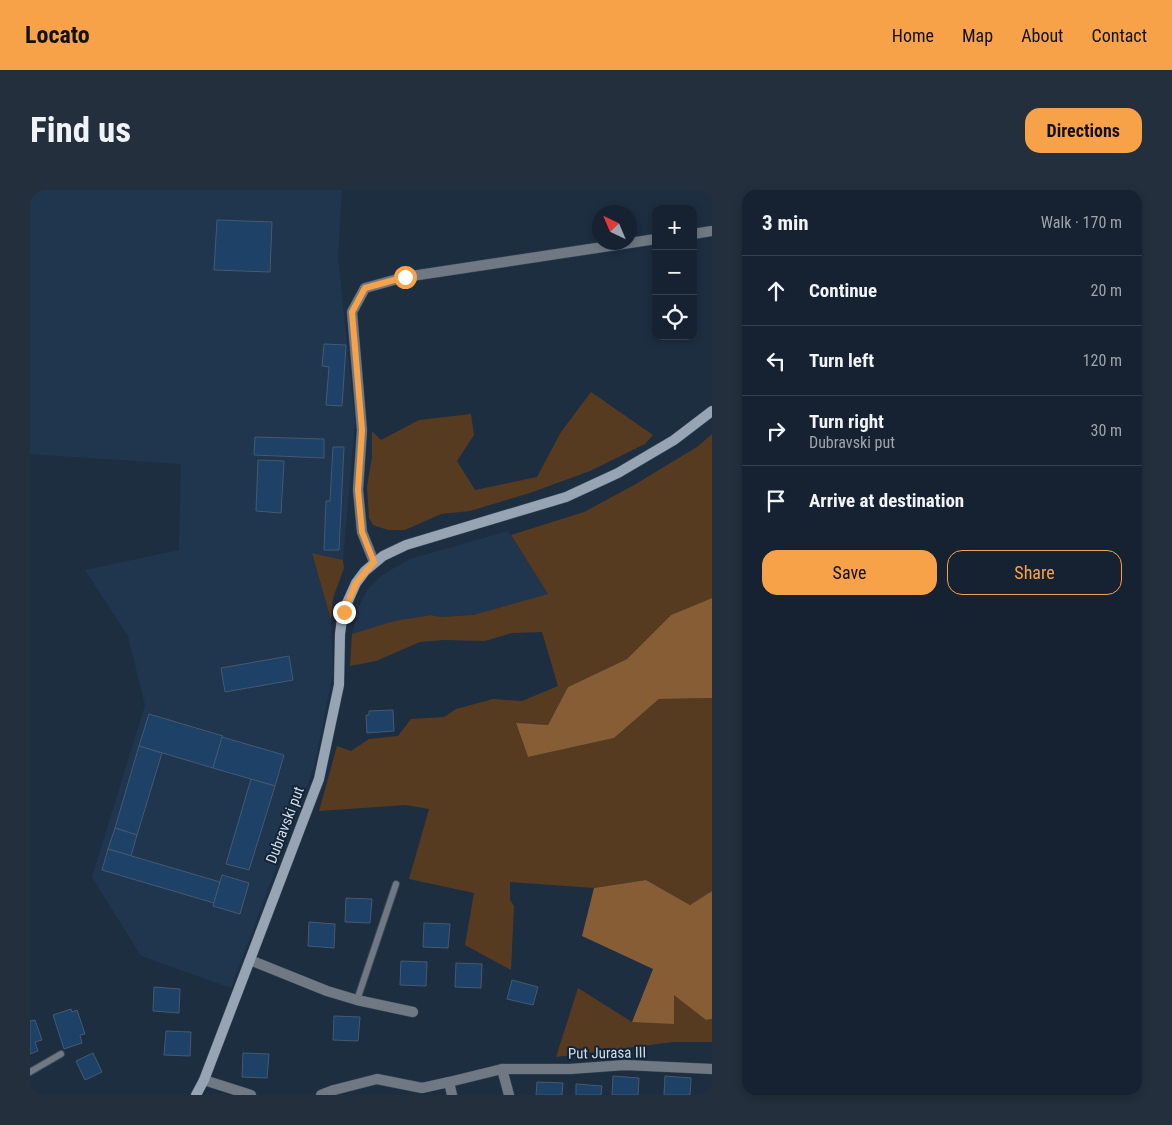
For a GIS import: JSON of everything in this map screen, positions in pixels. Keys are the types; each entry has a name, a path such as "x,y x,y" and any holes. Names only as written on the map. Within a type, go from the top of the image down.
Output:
{"main road":[{"name":"Dubravski put","path":"196,1095 204,1080 319,779 340,685 340,634 344,612 356,583 374,562 406,545 575,493 618,473 674,440 712,410"}],"street":[{"path":"697,233 712,229"},
{"path":"374,562 362,532 358,490 362,430 352,312 365,288 405,277 652,240"},
{"path":"250,960 327,991 357,1000 413,1012"},
{"name":"Put Jurasa III","path":"321,1095 377,1079 422,1088 502,1070 625,1066 712,1069"},
{"path":"502,1070 509,1095"},
{"path":"204,1080 251,1095"},
{"path":"449,1082 452,1095"}],"lane":[{"path":"357,1000 396,884"},
{"path":"30,1072 61,1054"}],"shaded area":[{"path":"30,190 342,190 338,256 355,422 343,560 312,553 331,620 333,673 314,767 231,988 141,956 92,877 145,705 128,636 85,570 179,550 181,464 30,454"},
{"path":"591,392 653,435 645,444 590,471 530,493 470,511 441,514 405,530 388,530 373,525 369,518 367,487 372,457 372,431 381,440 419,420 471,414 474,435 457,461 475,490 537,477 561,432"},
{"path":"712,434 712,598 671,615 627,659 568,687 548,725 516,724 528,757 614,738 659,699 712,698 712,891 690,905 646,880 594,888 510,882 510,900 514,906 511,970 465,945 474,893 409,879 429,809 406,805 319,811 337,746 351,751 369,739 398,736 411,719 444,717 456,709 493,699 522,701 558,686 542,632 512,633 485,641 444,640 420,642 376,661 350,666 352,634 394,621 431,615 440,617 473,615 548,594 511,535 584,512 634,485 697,447"},
{"path":"508,531 548,594 473,615 440,617 431,615 394,621 352,634 359,606 368,589 382,575 410,559"},
{"path":"312,553 343,560 344,568 333,598 331,620"},
{"path":"712,598 712,698 659,699 614,738 528,757 516,723 548,725 568,687 627,659 671,615"},
{"path":"646,880 690,905 712,891 712,1019 706,1020 674,995 674,1024 632,1022 653,969 582,936 594,888"},
{"path":"578,988 632,1022 674,994 706,1020 712,1019 712,1042 673,1042 556,1057"}],"building":[{"path":"217,220 272,222 270,272 214,270"},
{"path":"324,344 346,345 342,406 326,405 329,367 322,366"},
{"path":"255,437 324,439 324,458 254,455"},
{"path":"333,447 344,447 339,550 324,550 326,501 330,501"},
{"path":"258,460 284,461 281,513 256,511"},
{"path":"289,656 293,680 225,692 221,668"},
{"path":"393,710 394,731 367,733 366,715 369,715 369,711"},
{"path":"149,714 223,736 213,768 139,746"},
{"path":"222,737 284,755 275,786 213,768"},
{"path":"139,746 162,753 137,835 115,828"},
{"path":"251,779 275,786 249,870 226,864"},
{"path":"115,828 137,835 131,856 108,849"},
{"path":"108,849 220,882 214,903 102,870"},
{"path":"222,875 249,883 240,914 213,906"},
{"path":"346,898 372,899 370,923 345,922"},
{"path":"309,922 335,924 334,948 308,946"},
{"path":"424,923 450,924 448,948 423,947"},
{"path":"401,961 427,962 426,986 400,985"},
{"path":"456,963 482,964 481,988 455,987"},
{"path":"512,980 538,987 533,1005 507,999"},
{"path":"154,987 180,989 179,1013 153,1011"},
{"path":"71,1009 72,1012 77,1010 85,1034 80,1035 82,1043 64,1049 53,1015"},
{"path":"334,1016 360,1017 358,1041 333,1040"},
{"path":"35,1020 42,1040 35,1042 38,1051 30,1054 30,1021"},
{"path":"166,1031 191,1032 190,1056 164,1055"},
{"path":"93,1053 102,1072 85,1080 76,1061"},
{"path":"243,1053 269,1054 267,1078 242,1077"},
{"path":"613,1076 639,1078 638,1095 612,1095"},
{"path":"665,1076 691,1078 690,1095 664,1095"},
{"path":"537,1082 563,1083 562,1095 536,1095"},
{"path":"576,1084 602,1086 601,1095 576,1095"}],"route":[{"path":"344,612 356,583 374,562 362,532 358,490 362,430 352,312 365,288 405,277"}]}
